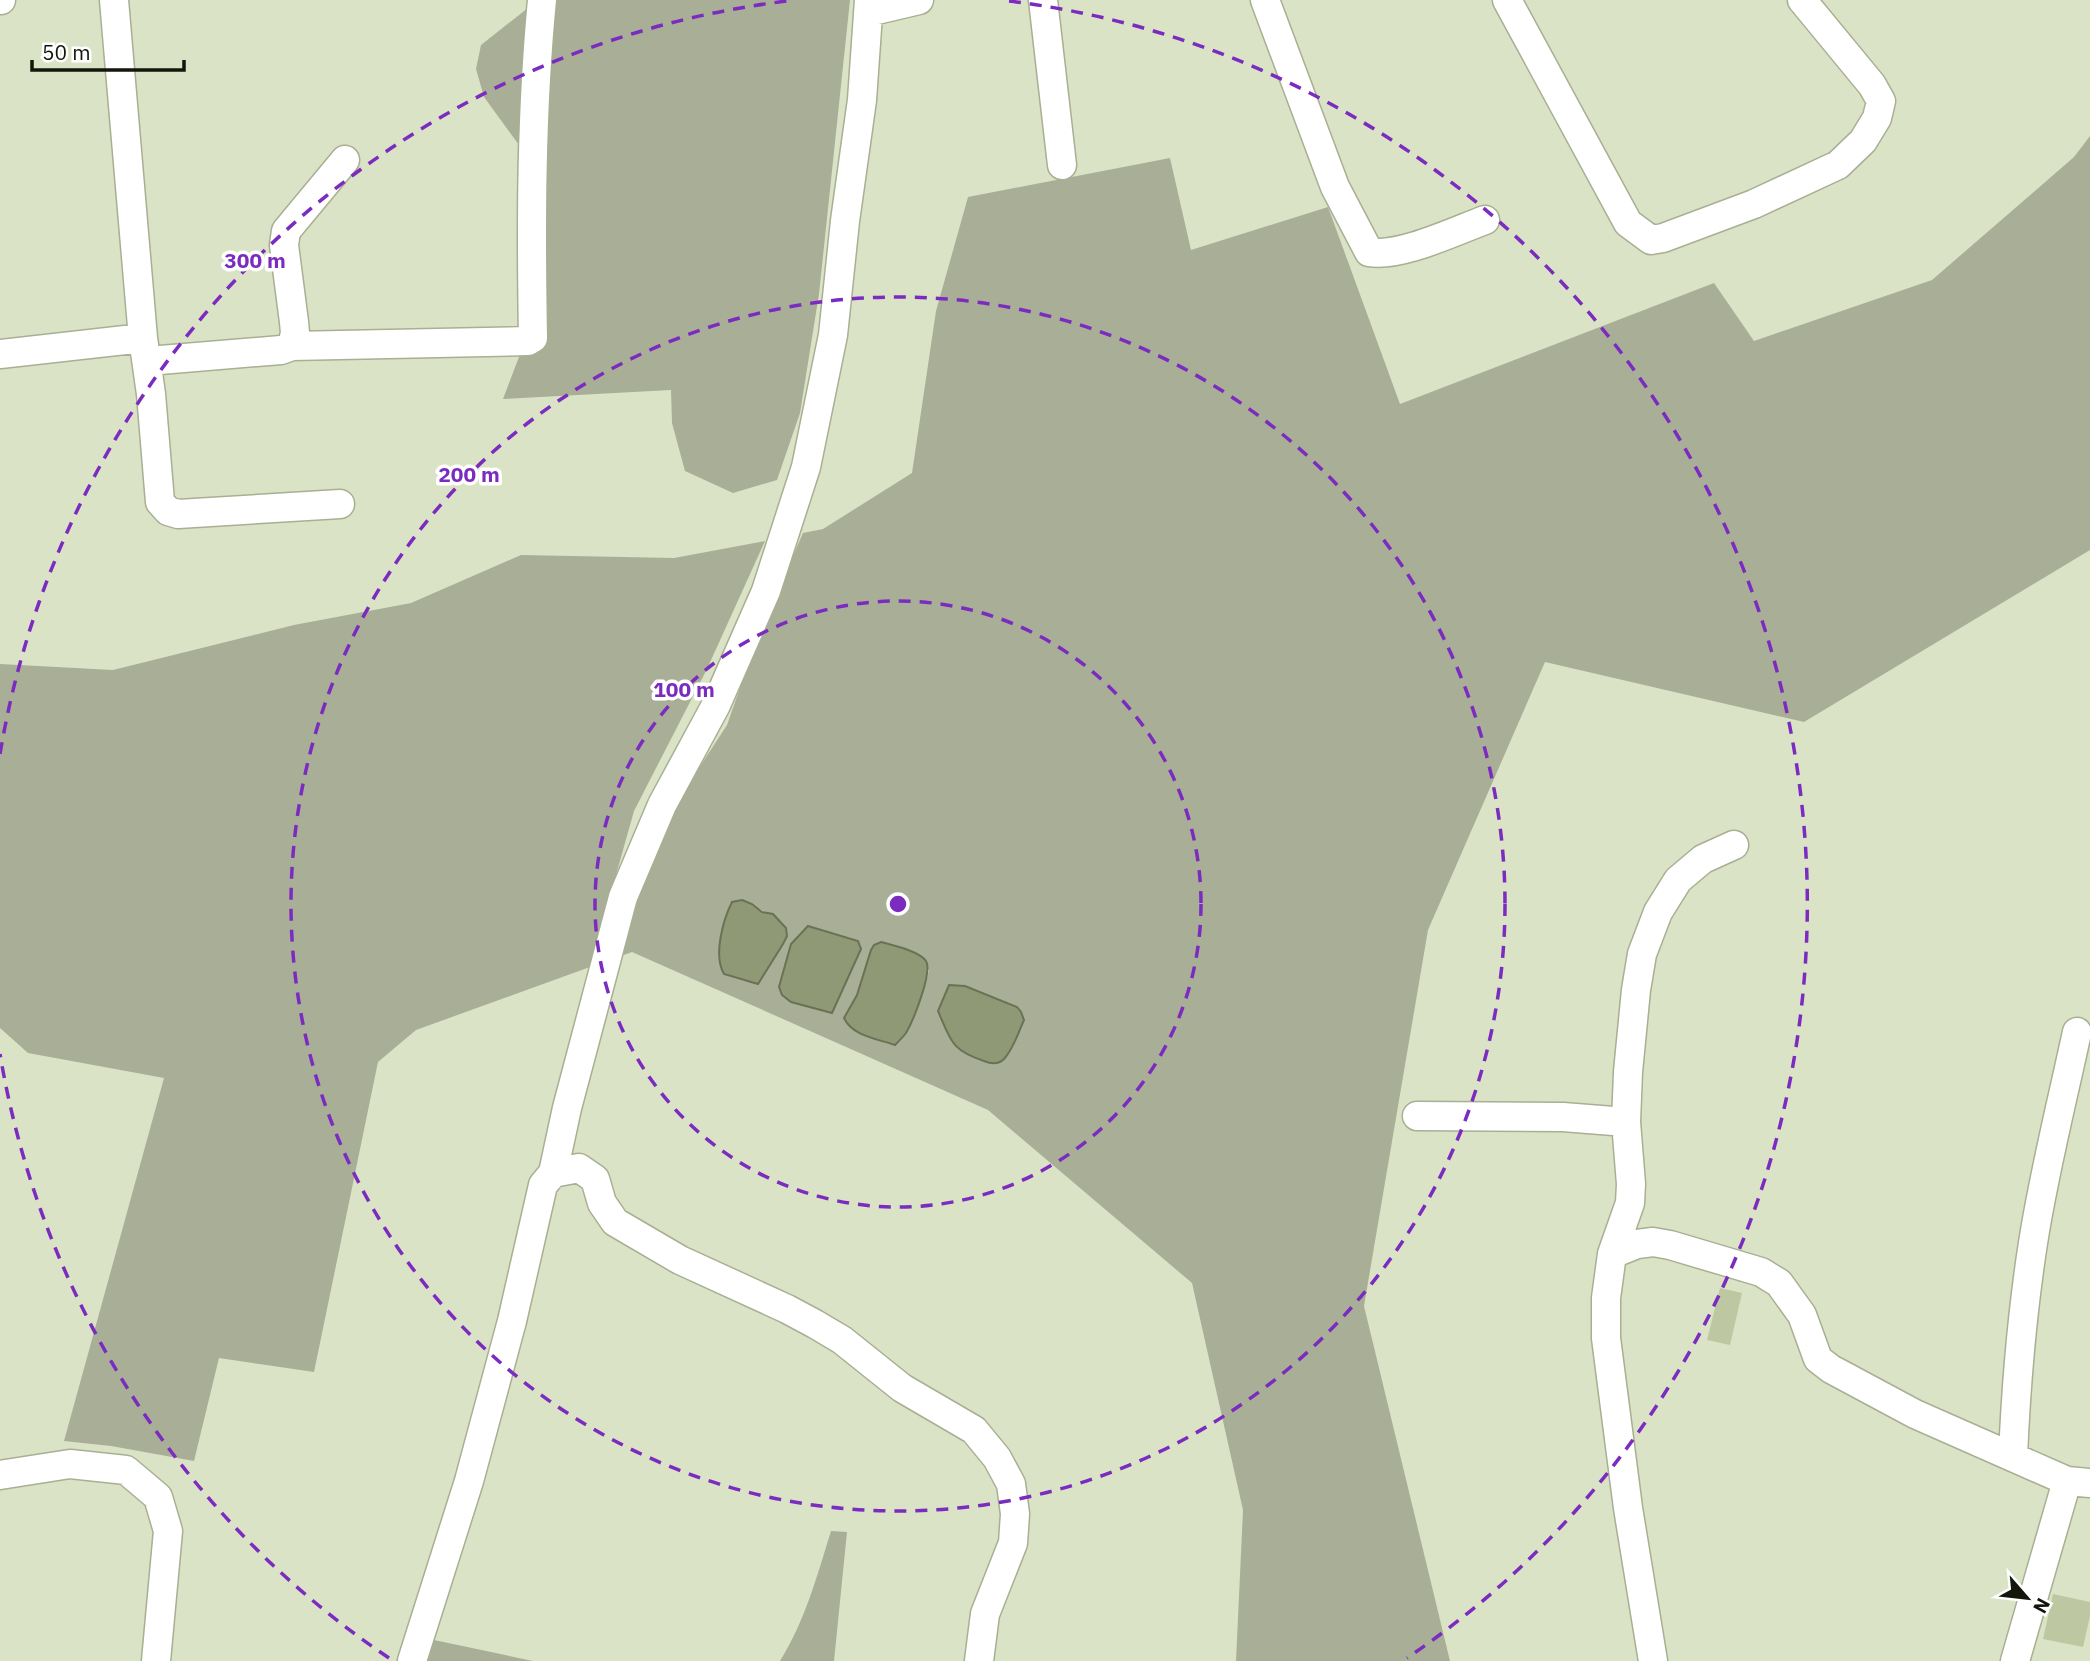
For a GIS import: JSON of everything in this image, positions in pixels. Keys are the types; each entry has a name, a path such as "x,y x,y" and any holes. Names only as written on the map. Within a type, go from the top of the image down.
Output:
{"street":[{"path":"114,0 160,502 168,511 178,514 340,504"},
{"path":"0,354 281,350 292,346 528,341 533,338 531,215 535,68 542,0"},
{"path":"412,1661 469,1481 512,1321 543,1185 554,1173 570,1096 623,897 663,805 716,705 766,591 806,467 833,335 862,100 869,6 919,0"},
{"path":"1043,0 1062,165"},
{"path":"1265,0 1335,187 1369,252 1377,254 1414,246 1485,220"},
{"path":"1507,0 1628,223 1651,240 1754,204 1838,165 1863,141 1877,118 1881,101 1872,85 1802,0"},
{"path":"292,346 295,333 284,245 286,231 345,160"},
{"path":"1653,1661 1628,1508 1606,1338 1606,1298 1612,1254 1630,1203 1626,1122 1636,990 1642,954 1658,912 1678,880 1703,859 1734,845"},
{"path":"2013,1457 2015,1394 2027,1284 2077,1032"},
{"path":"1417,1116 1563,1117 1626,1122"},
{"path":"554,1173 579,1168 595,1179 602,1203 615,1222 680,1260 787,1309 842,1340 902,1388 974,1430 997,1458 1011,1484 1015,1514 1013,1543 985,1614 979,1661"},
{"path":"1612,1254 1637,1244 1653,1242 1761,1272 1779,1283 1802,1315 1818,1359 1831,1369 1915,1414 2078,1482 2014,1661"},
{"path":"0,1475 71,1464 126,1470 158,1497 168,1531 156,1661"}],"shaded area":[{"path":"538,0 850,0 819,294 800,413 777,480 733,493 685,471 672,423 671,390 503,399 522,349 519,145 484,97 476,69 481,45"},
{"path":"2090,136 2090,550 1804,722 1545,662 1428,930 1364,1306 1450,1661 1236,1661 1243,1510 1192,1283 988,1110 632,952 621,956 643,868 669,814 727,725 760,631 803,533 823,529 912,473 936,311 968,197 1170,158 1191,250 1328,207 1400,404 1714,283 1754,341 1932,280 2074,157","holes":["742,900 773,914 787,936 758,984","881,942 922,956 929,971 906,1032 844,1018 857,995 871,950","949,986 965,986 1017,1007 1024,1020 1013,1045"]},
{"path":"765,541 707,669 634,811 590,967 416,1030 378,1062 314,1372 219,1358 194,1461 111,1446 64,1441 164,1078 28,1053 0,1028 0,664 113,670 294,625 411,603 521,555 674,558"},
{"path":"742,900 762,912 773,914 786,928 787,936 783,944 758,984 724,974 719,958 725,918 732,902"},
{"path":"808,926 858,941 861,949 832,1013 791,1002 782,995 779,987 791,944"},
{"path":"881,942 918,954 926,961 927,967 925,985 913,1018 906,1033 895,1045 859,1033 844,1018 857,995 871,950"},
{"path":"949,985 965,986 1017,1007 1021,1012 1024,1020 1013,1045 1002,1061 994,1063 973,1057 954,1043 938,1011"},
{"path":"831,1531 847,1532 834,1661 780,1661 803,1614"},
{"path":"434,1640 533,1661 427,1661"}],"building":[{"path":"1720,1288 1742,1293 1730,1345 1707,1340"},
{"path":"2053,1594 2090,1602 2090,1616 2083,1647 2043,1639"}]}
